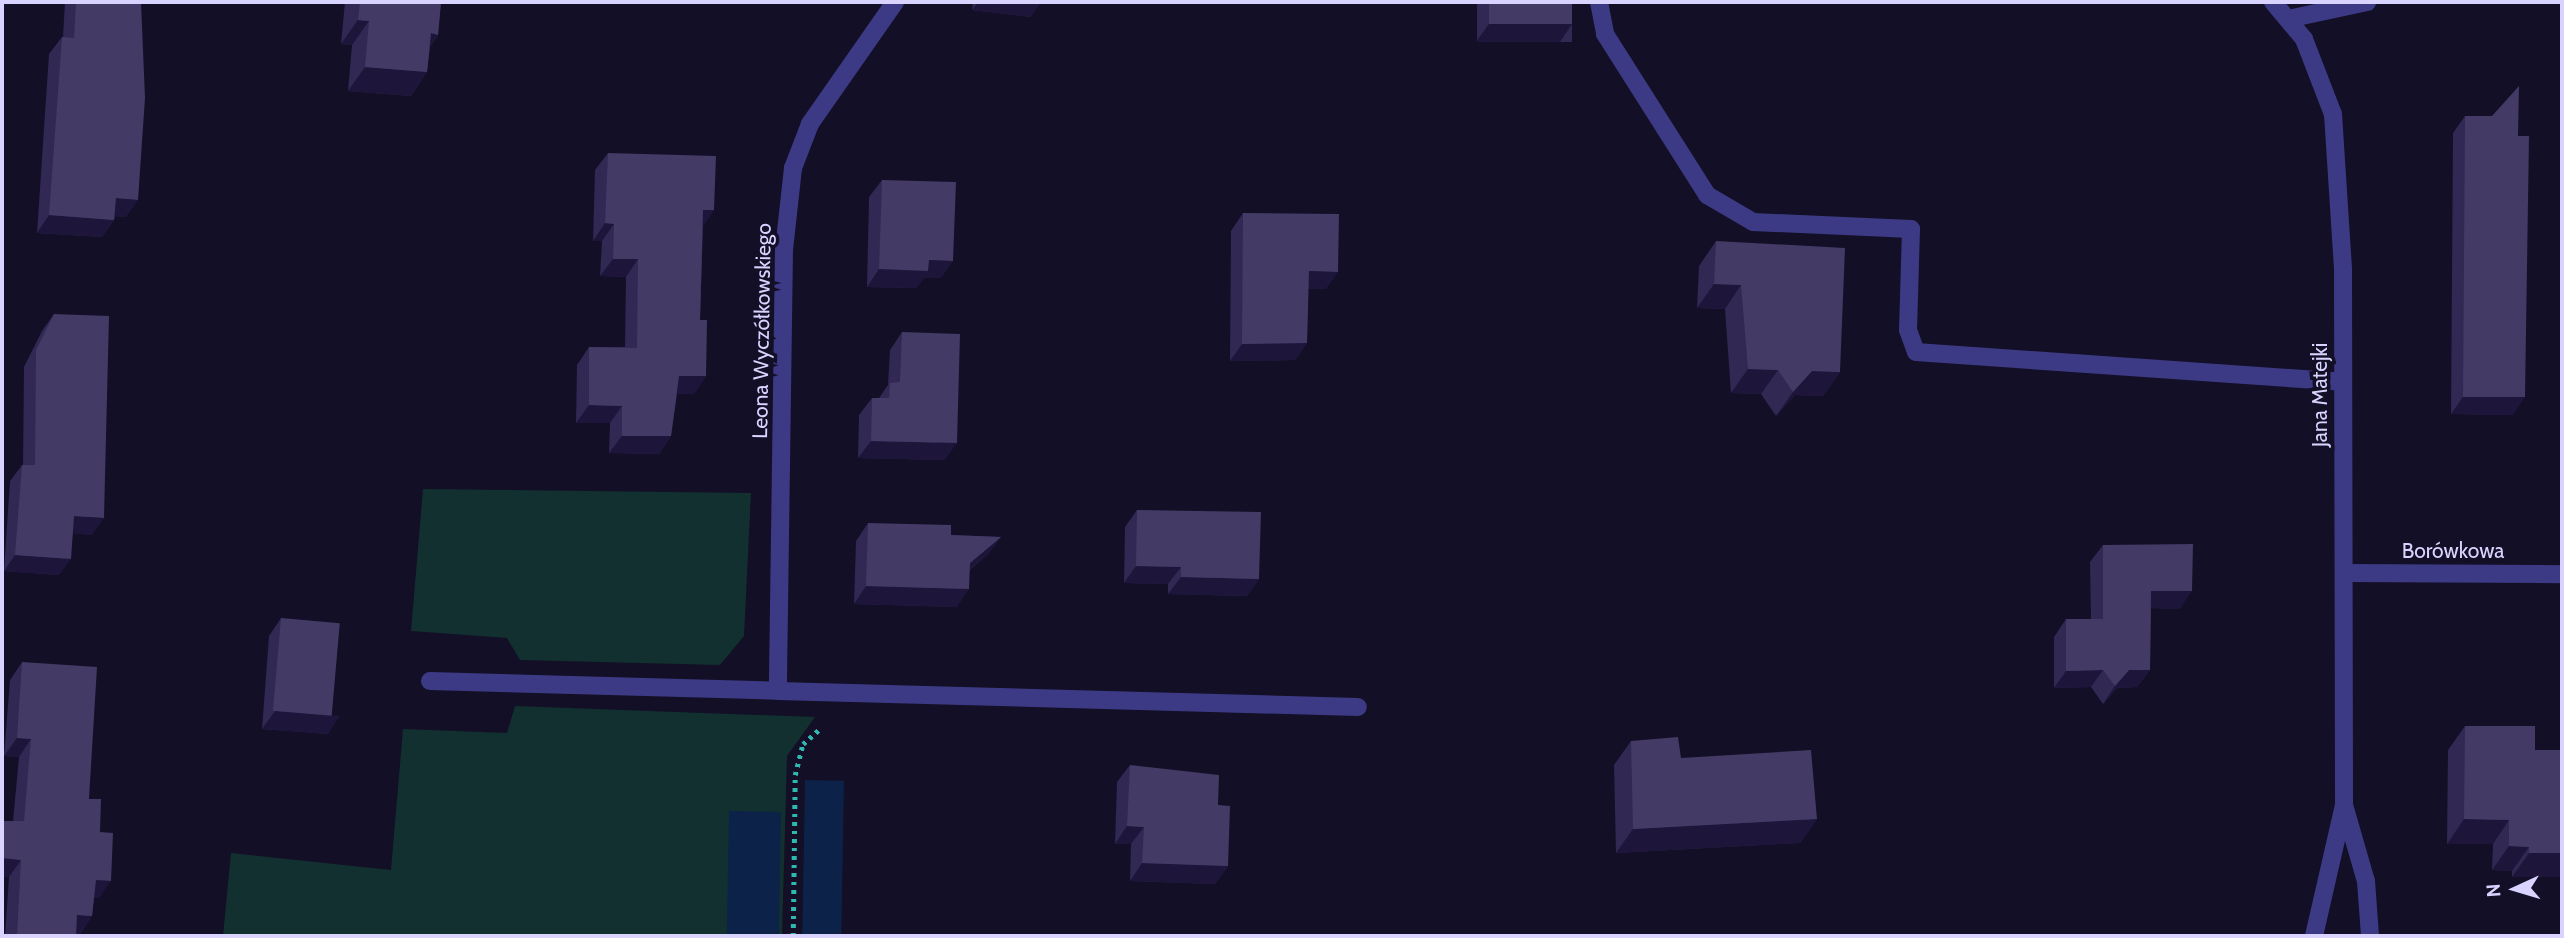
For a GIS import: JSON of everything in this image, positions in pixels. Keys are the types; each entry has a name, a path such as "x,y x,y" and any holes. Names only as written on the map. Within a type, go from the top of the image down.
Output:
{"street":[{"name":"Leona Wyczółkowskiego","path":"778,691 783,249 793,168 810,124 895,2"},
{"path":"1599,2 1605,34 1707,195 1753,222 1911,229 1908,330 1916,352 2342,382"},
{"name":"Jana Matejki","path":"2273,2 2304,39 2333,114 2342,382 2344,805 2314,936"},
{"path":"2288,19 2367,2"},
{"name":"Borówkowa","path":"2344,573 2562,574"},
{"path":"430,681 1358,707"},
{"name":"Jana Matejki","path":"2344,805 2366,881 2370,936"}],"path":[{"path":"793,936 795,775 803,744 833,720 839,692"}],"green space":[{"path":"423,489 751,493 744,636 720,665 520,660 507,638 411,631"},
{"path":"515,706 815,717 787,756 782,936 223,936 231,853 391,870 403,729 507,733"}],"water":[{"path":"805,780 844,781 841,936 802,936"},
{"path":"729,811 781,812 779,936 727,936"}],"building":[{"path":"76,2 141,2 145,98 138,200 116,198 114,220 49,215 62,37 74,38"},
{"path":"360,2 441,2 438,35 431,33 427,72 365,67 369,21 358,20"},
{"path":"1489,2 1572,2 1572,24 1489,24"},
{"path":"2519,86 2518,136 2529,136 2525,397 2463,397 2465,116 2492,116"},
{"path":"608,153 716,156 714,210 703,210 700,320 707,320 706,376 679,376 671,436 622,436 622,406 589,405 589,347 637,348 638,259 613,259 614,224 605,223"},
{"path":"882,180 956,182 953,261 929,260 928,271 879,269"},
{"path":"1243,213 1339,214 1338,272 1309,271 1307,343 1242,344"},
{"path":"1716,241 1845,248 1840,372 1812,371 1793,392 1778,370 1748,369 1741,285 1714,284"},
{"path":"54,314 109,316 104,518 74,516 71,559 15,555 22,465 35,465 36,350"},
{"path":"902,332 960,334 957,443 871,441 872,398 889,398 890,383 900,382"},
{"path":"1137,510 1261,512 1259,579 1181,577 1181,567 1136,566"},
{"path":"868,523 951,525 951,535 1001,537 970,563 969,589 866,586"},
{"path":"2193,544 2192,591 2151,591 2150,670 2129,670 2115,686 2103,670 2066,671 2066,619 2103,619 2103,545"},
{"path":"281,618 340,623 332,716 273,711"},
{"path":"22,662 97,667 89,799 101,799 100,832 113,833 111,881 96,880 92,916 77,915 76,936 17,936 21,860 2,858 2,853 4,821 24,821 31,739 17,738"},
{"path":"2465,726 2535,726 2535,750 2562,750 2562,853 2529,853 2529,847 2509,846 2509,820 2464,819"},
{"path":"1678,737 1681,758 1811,750 1817,819 1633,829 1631,741"},
{"path":"1130,765 1219,775 1218,805 1230,806 1228,866 1142,863 1144,827 1127,826"}]}
